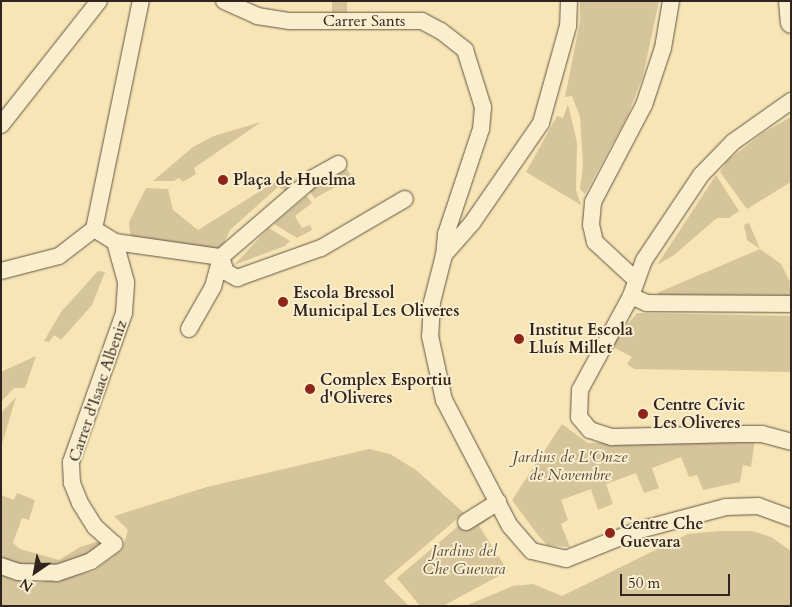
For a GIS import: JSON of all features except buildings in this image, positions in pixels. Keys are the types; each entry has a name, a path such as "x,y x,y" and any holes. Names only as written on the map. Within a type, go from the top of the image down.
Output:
{"street":[{"path":"1,124 99,1"},
{"path":"1,271 59,256 94,229 142,1"},
{"name":"Carrer Sants","path":"224,1 257,16 290,21 422,22 441,31 466,50 483,107 481,129 446,234 444,255 432,302 430,336 444,400 510,526 532,551 566,558 636,531 726,507 758,506 791,518"},
{"path":"444,255 472,223 541,123 568,26 569,1"},
{"path":"636,280 595,242 591,225 593,202 650,88 663,48 671,1"},
{"path":"789,1 791,23"},
{"path":"791,101 716,157 644,260 631,296 580,390 579,417 590,430 612,437 746,434 791,442"},
{"path":"189,329 213,287 221,257 313,178 338,164"},
{"path":"221,257 226,272 237,278 322,248 404,199"},
{"path":"94,229 115,242 221,257"},
{"name":"Carrer d'Isaac Albeniz","path":"1,566 18,572 57,573 91,561 114,544 95,527 80,503 72,482 71,462 124,313 126,282 115,242"},
{"path":"631,296 647,303 791,304"},
{"path":"466,522 498,502"}],"green space":[{"path":"332,1 347,1 347,14 332,14"},
{"path":"580,1 659,1 643,76 627,117 585,194 580,189 583,165 580,117 572,96 565,97 580,21"},
{"path":"568,104 577,143 576,190 581,205 526,172 557,116 563,118"},
{"path":"791,117 791,182 747,209 720,172 727,161 763,133"},
{"path":"261,122 194,168 196,174 183,182 179,178 174,181 153,181 193,147 214,136"},
{"path":"347,169 352,178 314,199 309,190"},
{"path":"286,175 295,182 285,191 278,187 230,230 222,247 217,250 135,238 130,234 129,222 146,188 168,189 173,210 198,230"},
{"path":"716,175 739,211 729,218 717,218 674,255 657,265"},
{"path":"307,196 312,203 295,216 302,228 310,225 312,230 297,238 274,224"},
{"path":"749,223 760,249 747,240 744,225"},
{"path":"269,228 290,241 285,246 234,265"},
{"path":"760,249 781,264 791,284 791,297 663,297 657,293"},
{"path":"98,271 105,272 92,305 61,340 54,335 49,342 44,341 61,312"},
{"path":"637,313 791,316 791,372 634,369 627,364 632,357 611,346 619,336 634,336 634,329 627,325"},
{"path":"36,356 25,388 14,388 1,402 1,372"},
{"path":"16,397 2,444 1,413"},
{"name":"Jardins de L'Onze de Novembre","path":"562,424 588,443 755,439 751,467 743,465 740,482 703,490 697,475 689,477 681,457 652,468 659,488 644,493 636,473 606,484 613,504 598,510 591,489 561,500 568,520 561,524 570,547 547,545 512,500"},
{"path":"369,449 390,454 416,470 464,513 384,581 409,606 1,606 1,575 33,584 94,571 122,550 128,530 114,516 207,487"},
{"path":"17,493 35,500 29,520 22,518 13,543 20,549 59,560 80,547 100,541 103,544 75,563 38,568 1,561 1,495 14,500"},
{"name":"Jardins del Che Guevara","path":"487,514 490,518 479,526 508,571 443,606 420,606 397,578 469,517"},
{"path":"719,531 752,531 771,537 791,551 791,606 465,606 513,586 533,584 562,596 688,534"}],"place":[{"name":"Plaça de Huelma","path":"223,180"},
{"name":"Escola Bressol Municipal Les Oliveres","path":"283,302"},
{"name":"Institut Escola Lluís Millet","path":"519,339"},
{"name":"Complex Esportiu d'Oliveres","path":"310,389"},
{"name":"Centre Cívic Les Oliveres","path":"643,414"},
{"name":"Centre Che Guevara","path":"610,533"}]}
